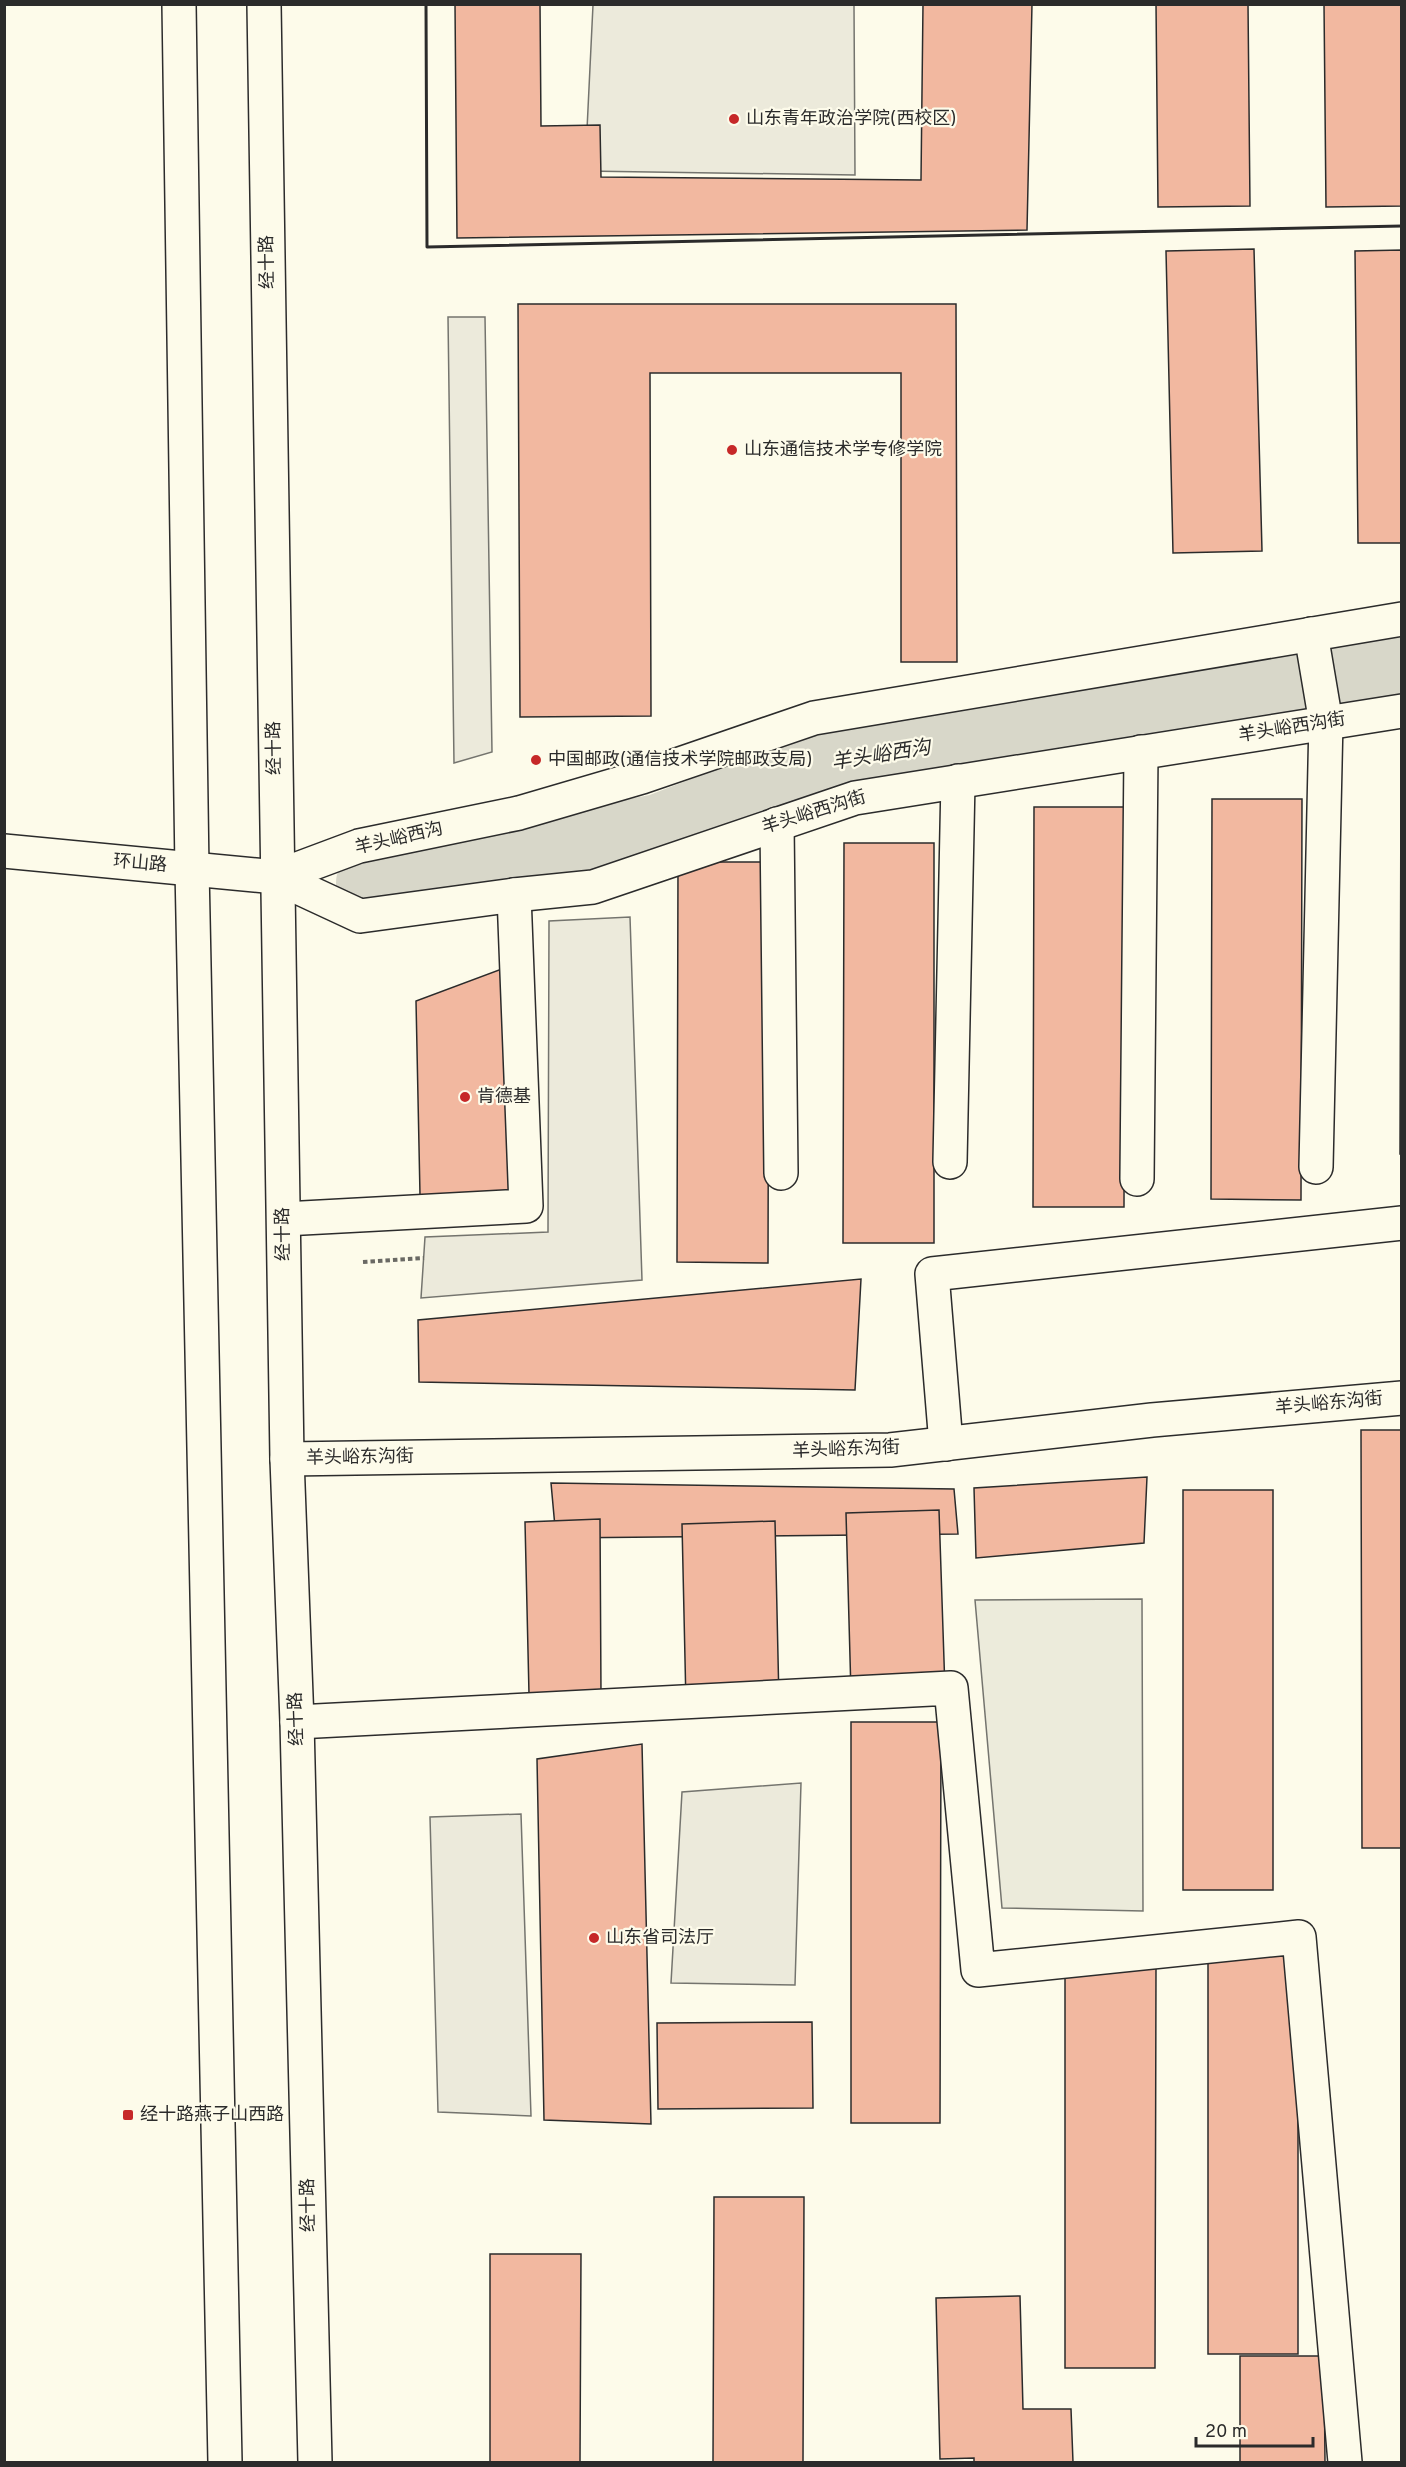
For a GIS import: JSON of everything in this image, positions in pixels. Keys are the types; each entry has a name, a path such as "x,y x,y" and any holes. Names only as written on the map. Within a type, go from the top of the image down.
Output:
{"main road":[{"path":"179,4 192,869 225,2463"},
{"name":"经十路","path":"264,4 287,1459 297,1722 315,2463"},
{"name":"羊头峪西沟","path":"276,877 359,846 519,813 631,781 814,718 1401,619"},
{"path":"1311,636 1326,721 1316,1167"},
{"name":"羊头峪西沟街","path":"276,877 360,916 514,895 593,887 855,798 1326,721 1401,711"},
{"path":"1137,1179 1141,752"},
{"path":"950,1162 958,781"},
{"path":"777,824 781,1173"},
{"name":"环山路","path":"4,851 276,877"},
{"path":"284,1219 526,1206 514,895"},
{"path":"946,1444 932,1274 1401,1223"},
{"name":"羊头峪东沟街","path":"287,1459 890,1450 1152,1420 1401,1398"},
{"path":"297,1722 951,1688 978,1970 1299,1938 1345,2463"}],"path":[{"path":"363,1262 424,1258"}],"shaded area":[{"path":"593,5 854,5 855,175 585,171"},
{"path":"448,317 485,317 492,752 454,763"},
{"path":"630,917 642,1280 421,1298 425,1237 548,1232 549,921"},
{"path":"1142,1599 1143,1911 1002,1908 975,1600"},
{"path":"801,1783 795,1985 671,1983 682,1792"},
{"path":"521,1814 531,2116 438,2112 430,1817"}],"building":[{"path":"455,4 540,4 541,126 600,125 601,177 921,180 923,4 1032,4 1027,230 457,238"},
{"path":"1156,4 1248,4 1250,206 1158,207"},
{"path":"1324,4 1402,4 1402,206 1326,207"},
{"path":"1254,249 1262,551 1173,553 1166,251"},
{"path":"1402,250 1402,543 1358,543 1355,251"},
{"path":"518,304 956,304 957,662 901,662 901,373 650,373 651,716 520,717"},
{"path":"1401,754 1402,1154 1400,1154"},
{"path":"1212,799 1302,799 1301,1200 1211,1199"},
{"path":"1034,807 1125,807 1124,1207 1033,1207"},
{"path":"844,843 934,843 934,1243 843,1243"},
{"path":"678,862 769,862 768,1263 677,1262"},
{"name":"肯德基","path":"507,967 516,1193 420,1195 416,1001"},
{"path":"861,1279 855,1390 419,1382 418,1320"},
{"path":"1361,1430 1402,1430 1402,1848 1362,1848"},
{"path":"1147,1477 1144,1543 976,1558 974,1488"},
{"path":"551,1483 954,1489 958,1534 556,1538"},
{"path":"1183,1490 1273,1490 1273,1890 1183,1890"},
{"path":"939,1510 945,1690 851,1693 846,1513"},
{"path":"600,1519 601,1694 529,1694 525,1522"},
{"path":"775,1521 779,1701 686,1704 682,1524"},
{"path":"851,1722 941,1722 940,2123 851,2123"},
{"name":"山东省司法厅","path":"642,1744 651,2124 544,2120 537,1759"},
{"path":"1208,1954 1298,1954 1298,2354 1208,2354"},
{"path":"1065,1968 1156,1968 1155,2368 1065,2368"},
{"path":"812,2022 813,2108 658,2109 657,2023"},
{"path":"714,2197 804,2197 803,2462 713,2462"},
{"path":"490,2254 581,2254 580,2462 490,2462"},
{"path":"1020,2296 1023,2409 1071,2409 1073,2462 974,2462 974,2458 940,2459 936,2298"},
{"path":"1240,2356 1324,2356 1325,2462 1240,2462"}],"waterway":[{"name":"羊头峪西沟","path":"371,883 659,829 832,762 1050,730 1402,670"}],"wall":[{"path":"426,4 427,247 1402,226"}],"place":[{"name":"山东青年政治学院(西校区)","path":"734,119"},
{"name":"山东通信技术学专修学院","path":"732,450"},
{"name":"中国邮政(通信技术学院邮政支局)","path":"536,760"},
{"name":"肯德基","path":"465,1097"},
{"name":"山东省司法厅","path":"594,1938"},
{"name":"经十路燕子山西路","path":"128,2115"}]}
